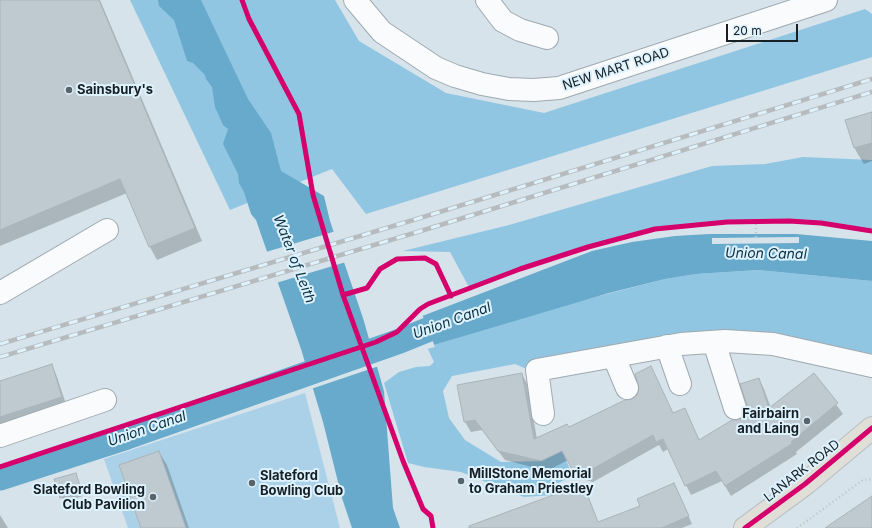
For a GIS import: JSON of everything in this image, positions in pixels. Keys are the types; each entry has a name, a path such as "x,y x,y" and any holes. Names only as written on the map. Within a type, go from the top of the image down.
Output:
{"main road":[{"name":"LANARK ROAD","path":"745,528 805,484 872,428"}],"street":[{"name":"NEW MART ROAD","path":"355,0 382,32 436,68 455,76 482,84 508,89 534,90 559,88 826,0"},
{"path":"487,0 503,21 520,30 547,38"},
{"path":"0,293 107,230"},
{"path":"714,342 735,408"},
{"path":"543,414 537,370 667,346 714,342 773,344 872,366"},
{"path":"667,346 680,384"},
{"path":"614,357 627,388"},
{"path":"0,436 105,400"}],"path":[{"path":"749,222 763,222"},
{"path":"756,222 756,237"},
{"path":"344,295 367,288 380,269 397,259 425,258 436,264 451,296"},
{"path":"341,288 346,302"},
{"path":"445,298 457,294"},
{"path":"797,528 863,480 872,479"}],"shaded area":[{"path":"130,0 335,0 359,41 446,93 544,113 865,9 872,14 872,57 366,214 332,169 230,210"},
{"path":"803,157 872,160 872,231 821,223 789,221 727,222 655,229 588,247 470,289 450,252 403,251 509,225 712,166 765,164"},
{"path":"758,270 872,281 872,361 794,344 529,370 515,364 452,376 443,391 449,418 465,440 501,462 541,461 562,451 573,476 554,485 553,495 524,497 461,472 424,467 408,463 384,383 399,372 416,367 430,366 434,362 427,347 553,308 665,279 696,274"},
{"name":"Slateford Bowling Club","path":"305,393 340,528 128,528 104,459"}],"water":[{"name":"Water of Leith","path":"158,0 201,0 248,99 271,133 281,171 324,196 330,221 363,318 384,391 393,508 400,528 352,528 342,498 323,422 301,349 256,220 251,214 244,192 239,183 238,174 223,144 228,129 223,125 215,107 212,87 205,75 193,63 187,61 174,20 159,6"},
{"path":"709,234 796,234 872,241 872,281 758,270 696,274 665,279 609,293 427,347 417,318 592,251 632,242 675,236"}],"pier":[{"path":"336,231 346,262 276,283 266,252"},
{"path":"799,237 799,243 712,244 712,238"},
{"path":"422,314 435,347 427,349 399,342 398,340 407,325"},
{"path":"372,340 379,366 311,389 303,363"}],"building":[{"name":"Sainsbury's","path":"0,0 99,0 195,228 149,247 120,179 0,230"},
{"path":"872,112 872,143 854,148 845,120"},
{"path":"52,364 62,397 0,417 0,381"},
{"path":"651,366 673,413 685,408 699,440 732,420 738,420 744,417 747,411 747,405 740,384 759,378 769,408 814,373 838,403 791,442 793,443 725,486 716,471 685,486 663,439 656,442 653,435 587,472 572,469 562,451 541,461 498,451 475,420 464,422 457,385 522,373 534,439 567,424 569,427 625,400 632,399 637,395 639,389 635,374"},
{"name":"Slateford Bowling Club Pavilion","path":"159,451 186,528 141,528 119,465"},
{"path":"76,473 82,492 60,498 54,479"},
{"path":"674,483 689,516 662,528 470,528 469,526 564,491 584,486 598,522 640,506 637,499"},
{"path":"872,496 872,528 825,528"}],"waterway":[{"name":"Union Canal","path":"0,478 127,437 400,341 432,328"}],"railway":[{"path":"0,344 420,218 872,79"},
{"path":"0,357 424,230 872,92"}],"cycle path":[{"path":"242,0 249,19 299,114 313,195 343,295 403,461 423,509 431,516 433,528"},
{"path":"0,467 376,342 397,332 420,309 428,304 520,269 588,247 655,229 727,222 789,221 821,223 872,231"},
{"path":"343,295 367,288 380,269 397,259 425,258 436,264 451,296"},
{"path":"745,528 805,484 872,428"}],"place":[{"name":"Sainsbury's","path":"69,90"},
{"name":"Fairbairn and Laing","path":"807,421"},
{"name":"MillStone Memorial to Graham Priestley","path":"461,481"},
{"name":"Slateford Bowling Club","path":"252,483"},
{"name":"Slateford Bowling Club Pavilion","path":"153,497"}]}
